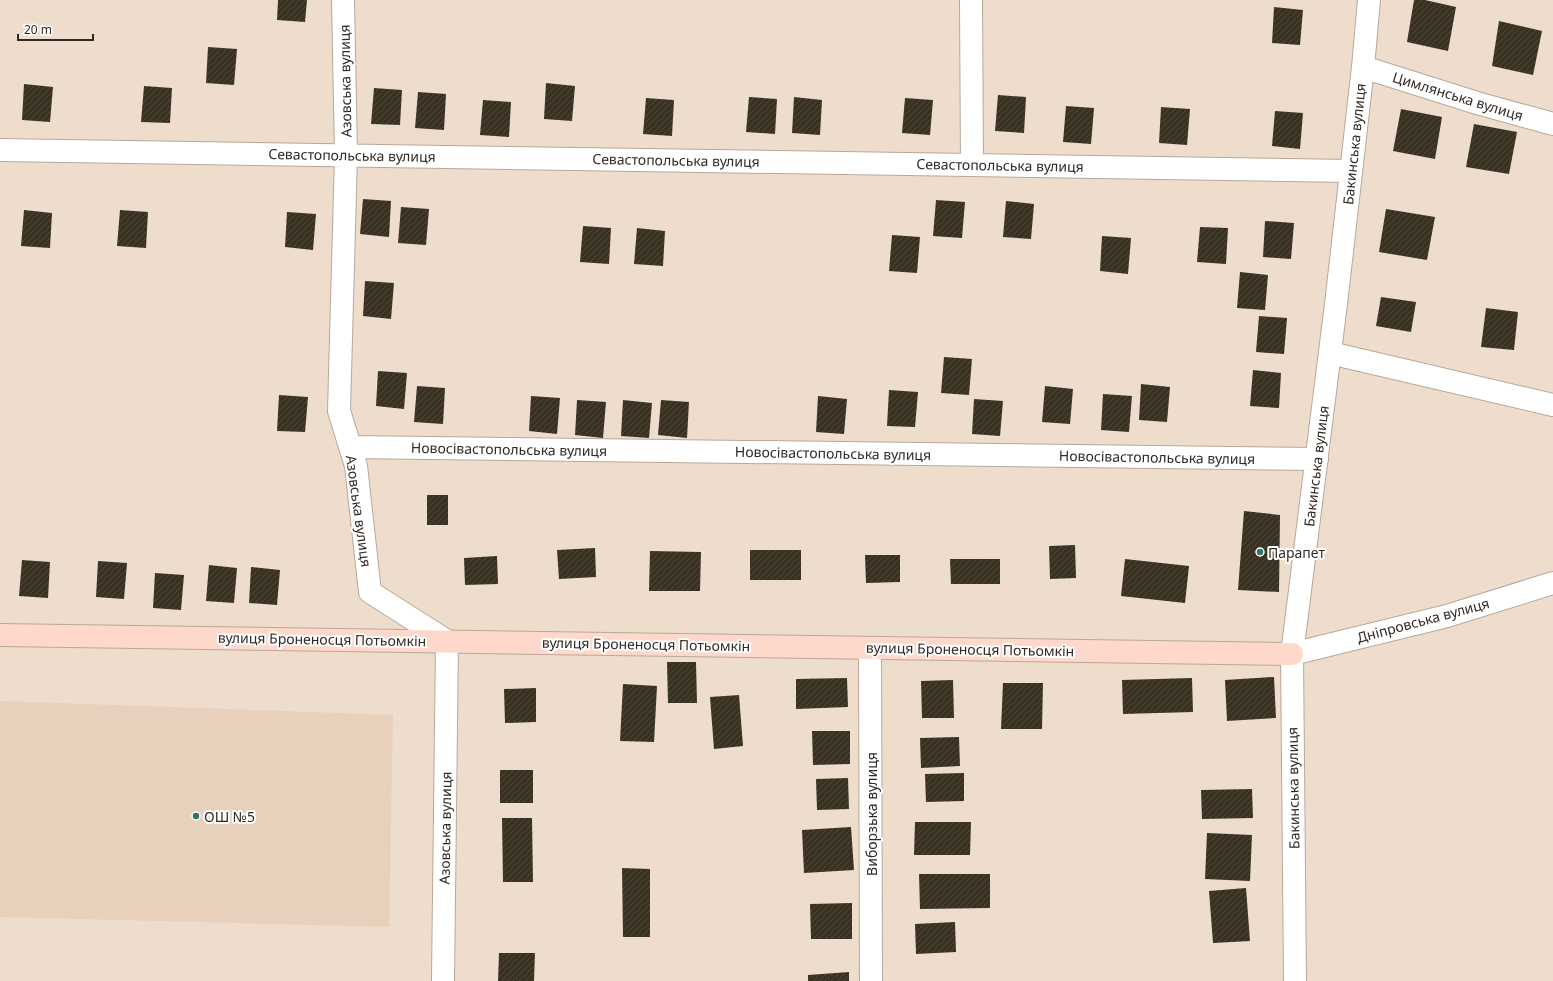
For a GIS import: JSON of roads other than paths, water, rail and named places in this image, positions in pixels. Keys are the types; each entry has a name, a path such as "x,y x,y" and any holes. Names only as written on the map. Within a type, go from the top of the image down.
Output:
{"street":[{"name":"Азовська вулиця","path":"344,0 346,155 340,411 356,466 370,592 447,641 443,981"},
{"path":"971,0 972,165"},
{"name":"Бакинська вулиця","path":"1295,981 1292,654 1352,171 1369,0"},
{"name":"Цимлянська вулиця","path":"1363,67 1477,103 1553,124"},
{"name":"Севастопольська вулиця","path":"0,150 1352,171"},
{"path":"1330,353 1553,405"},
{"name":"Новосівастопольська вулиця","path":"350,447 1317,459"},
{"name":"Дніпровська вулиця","path":"1292,654 1447,616 1553,583"},
{"name":"вулиця Броненосця Потьомкін","path":"0,635 1292,654"},
{"name":"Виборзька вулиця","path":"870,648 872,981"}],"place":[{"name":"Парапет","path":"1260,552"},
{"name":"ОШ №5","path":"196,816"}]}
